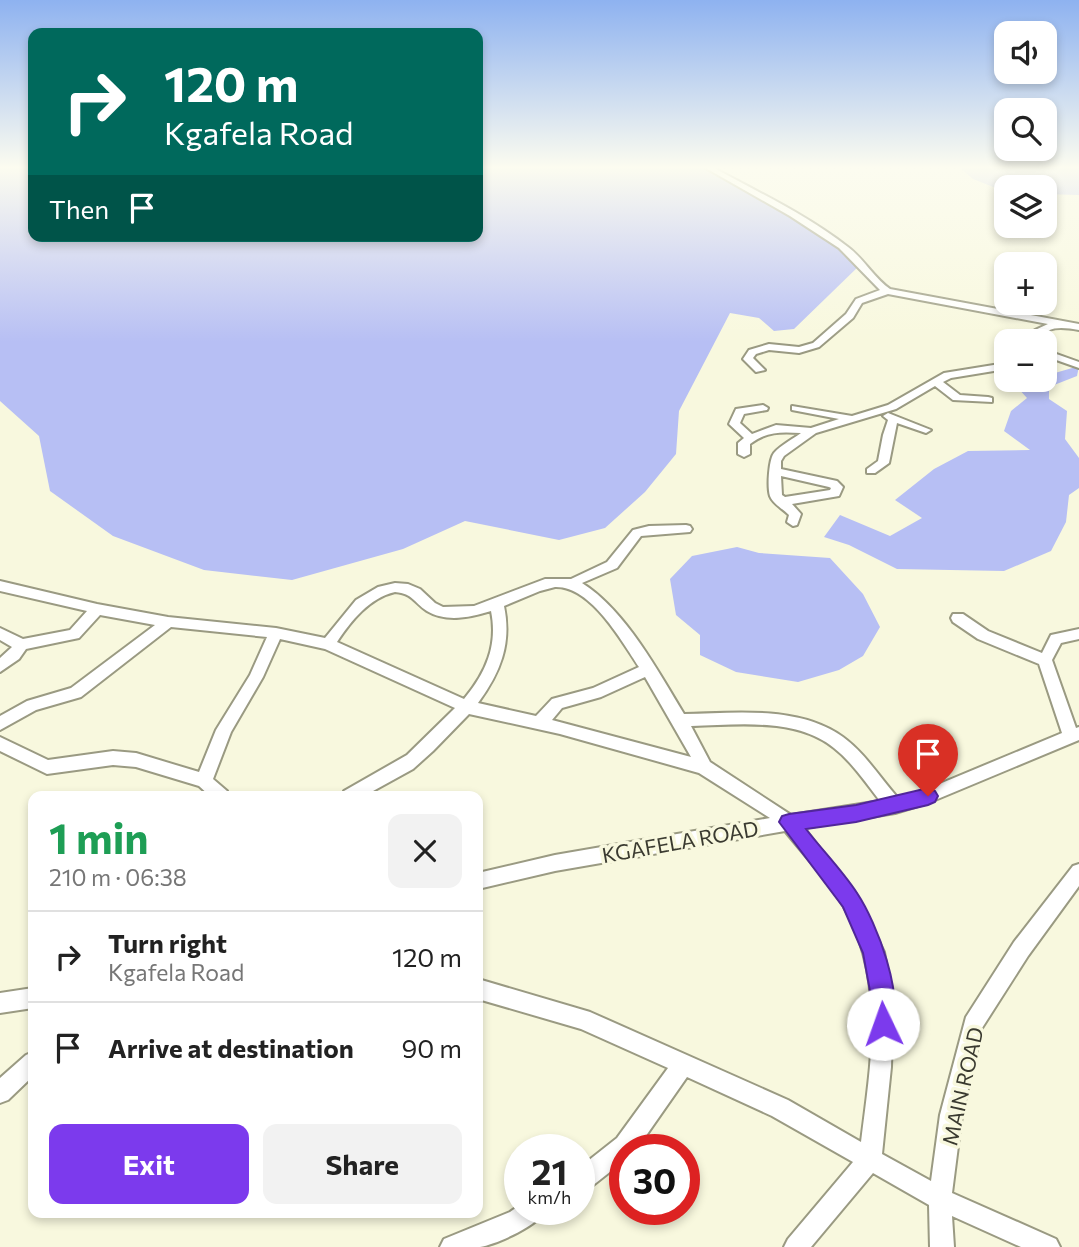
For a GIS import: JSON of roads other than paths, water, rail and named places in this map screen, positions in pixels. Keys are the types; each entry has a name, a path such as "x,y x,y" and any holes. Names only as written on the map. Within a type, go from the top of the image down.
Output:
{"street":[{"path":"808,225 845,248 875,283 887,291 1079,327"},
{"path":"760,370 748,359 752,352 769,347 799,350 816,345 850,316 859,301 887,291"},
{"path":"1044,329 1057,323"},
{"path":"1057,357 1079,365"},
{"path":"793,522 795,514 780,502 774,491 774,471 779,454 812,431 877,412 963,371 994,367"},
{"path":"936,382 957,398 988,400"},
{"path":"751,438 734,424 737,413 763,408"},
{"path":"796,408 849,419"},
{"path":"877,412 926,430"},
{"path":"871,471 883,463 887,433 894,419"},
{"path":"744,454 744,443 776,428 812,431"},
{"path":"774,471 837,487 835,493 780,502"},
{"path":"574,584 578,579 612,565 637,533 686,529"},
{"path":"328,644 359,605 376,594 396,588 409,589 433,609 462,613 497,604 536,587 563,582 574,584 586,590 648,669 682,720 705,767"},
{"path":"0,586 97,609 168,622 276,633 328,644 467,707 705,767 789,822 850,900 874,952 883,1002 881,1068 870,1160 796,1247"},
{"path":"359,791 408,763 467,707 492,672 502,645 502,621 497,604"},
{"path":"0,633 21,645 74,634 97,609"},
{"path":"958,618 983,635 1045,660 1075,734"},
{"path":"0,724 32,705 76,692 97,679 168,622"},
{"path":"204,781 224,730 256,677 276,633"},
{"path":"1045,660 1056,639 1079,634"},
{"path":"0,666 14,655 21,645"},
{"path":"539,724 557,703 596,693 648,669"},
{"path":"682,720 770,721 817,729 836,740 895,806"},
{"name":"KGAFELA ROAD","path":"483,880 555,863 895,806 928,796 1075,734"},
{"path":"0,744 47,767 113,758 136,760 204,781 215,791"},
{"name":"MAIN ROAD","path":"942,1247 940,1199 951,1115 973,1024 1021,949 1079,872"},
{"path":"483,990 583,1019 780,1108 940,1199 1048,1247"},
{"path":"0,1003 28,999"},
{"path":"595,1169 625,1146 683,1065"},
{"path":"0,1092 28,1067"},
{"path":"452,1247 504,1223"}]}
